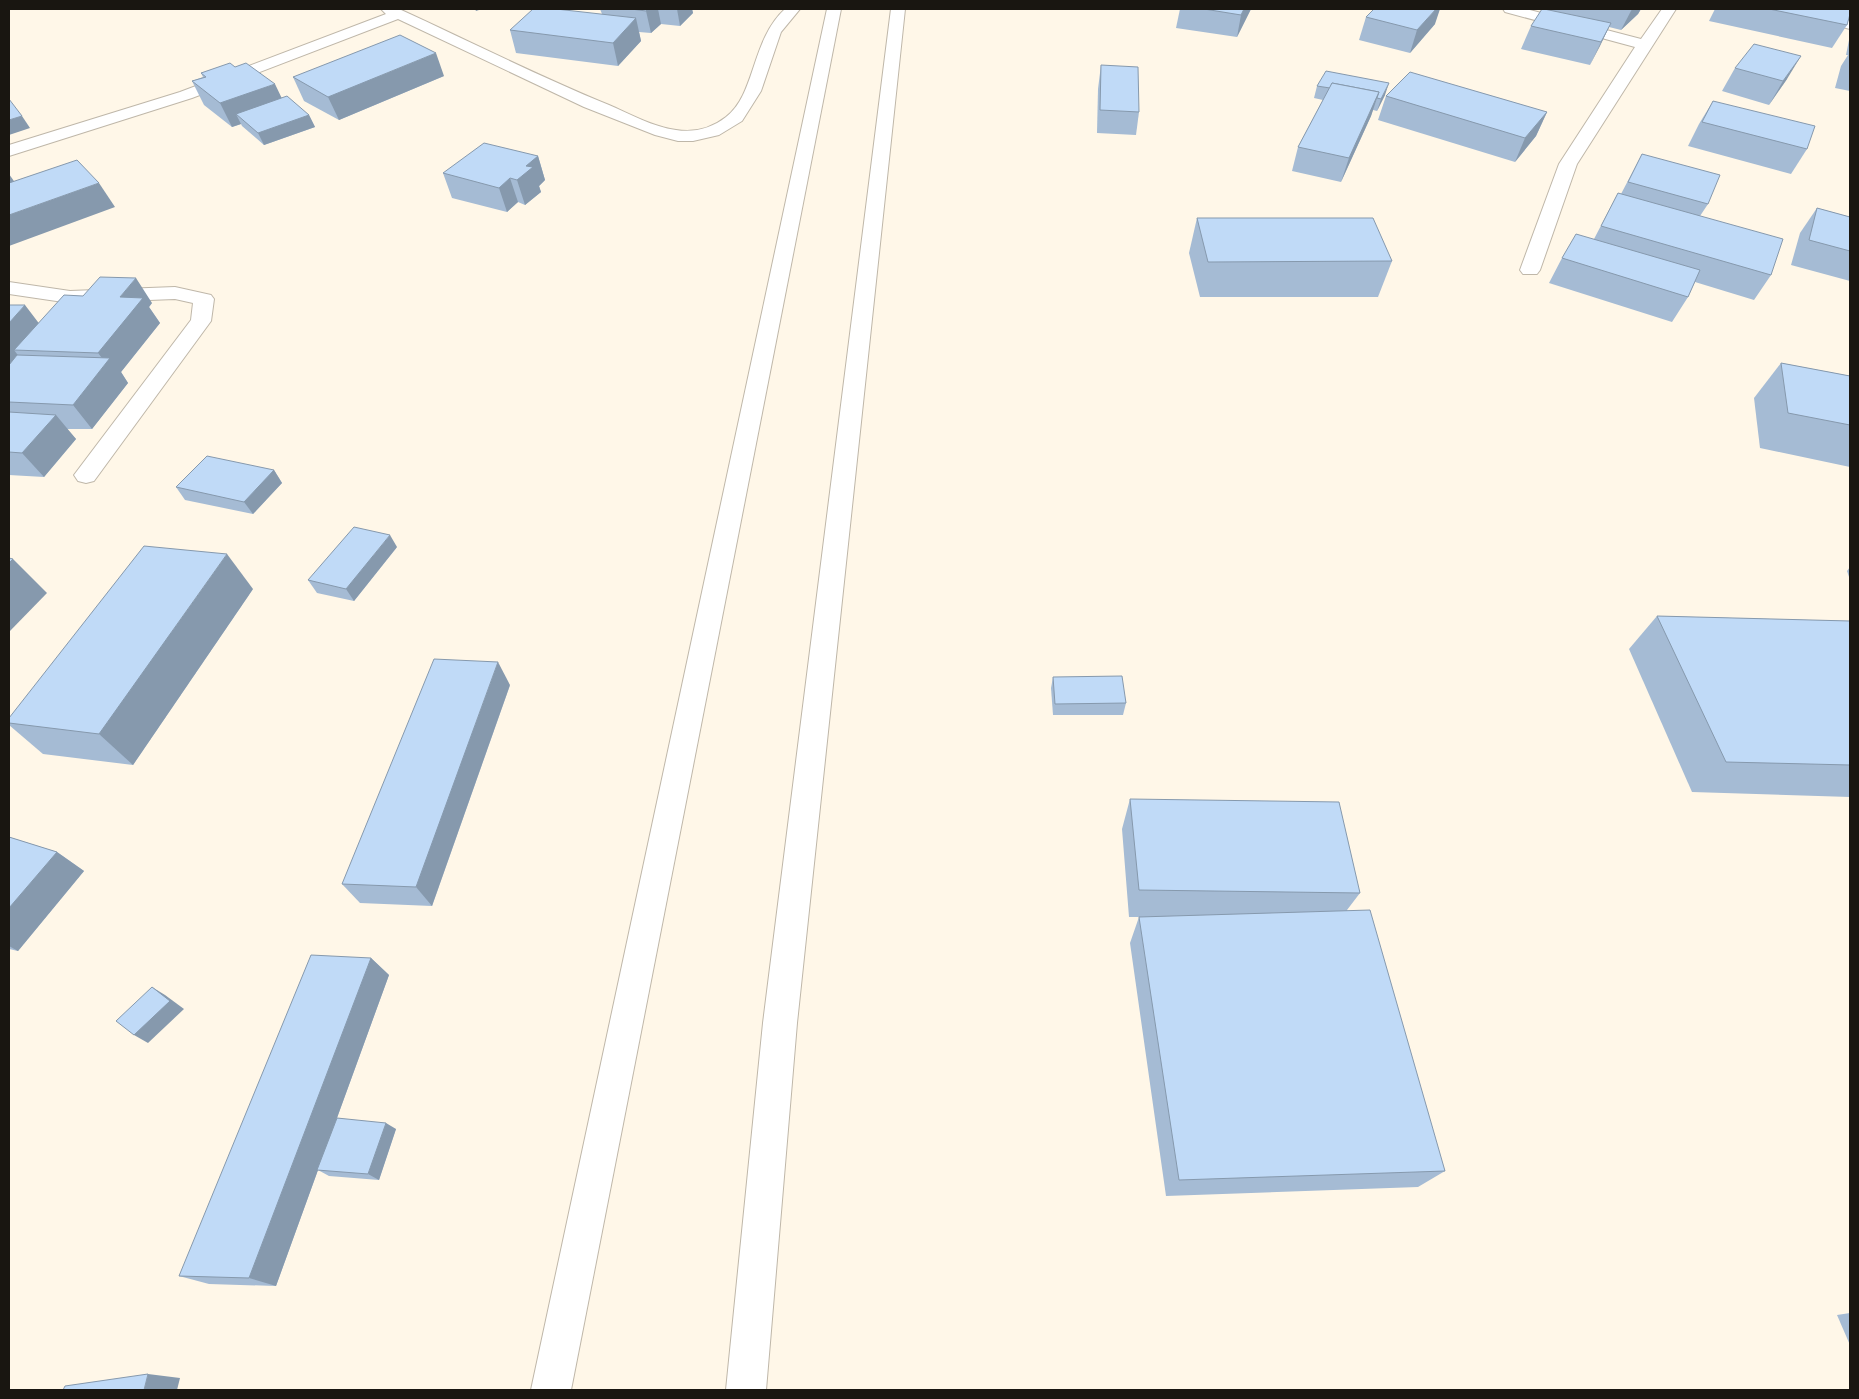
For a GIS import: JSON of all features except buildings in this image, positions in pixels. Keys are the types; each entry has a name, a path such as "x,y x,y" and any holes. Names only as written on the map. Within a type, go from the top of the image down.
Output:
{"main road":[{"path":"9,151 186,95 394,11 568,96 667,134 689,136 710,132 736,118 753,88 772,32 793,9"},
{"path":"551,1390 834,9"},
{"path":"746,1390 780,1023 898,9"},
{"path":"1510,9 1644,45"},
{"path":"1530,270 1568,164 1669,9"},
{"path":"1789,9 1850,25"},
{"path":"9,288 70,297 175,293 204,299 201,321 86,475"},
{"path":"535,1390 589,1199"},
{"path":"758,1258 761,1390"}]}
